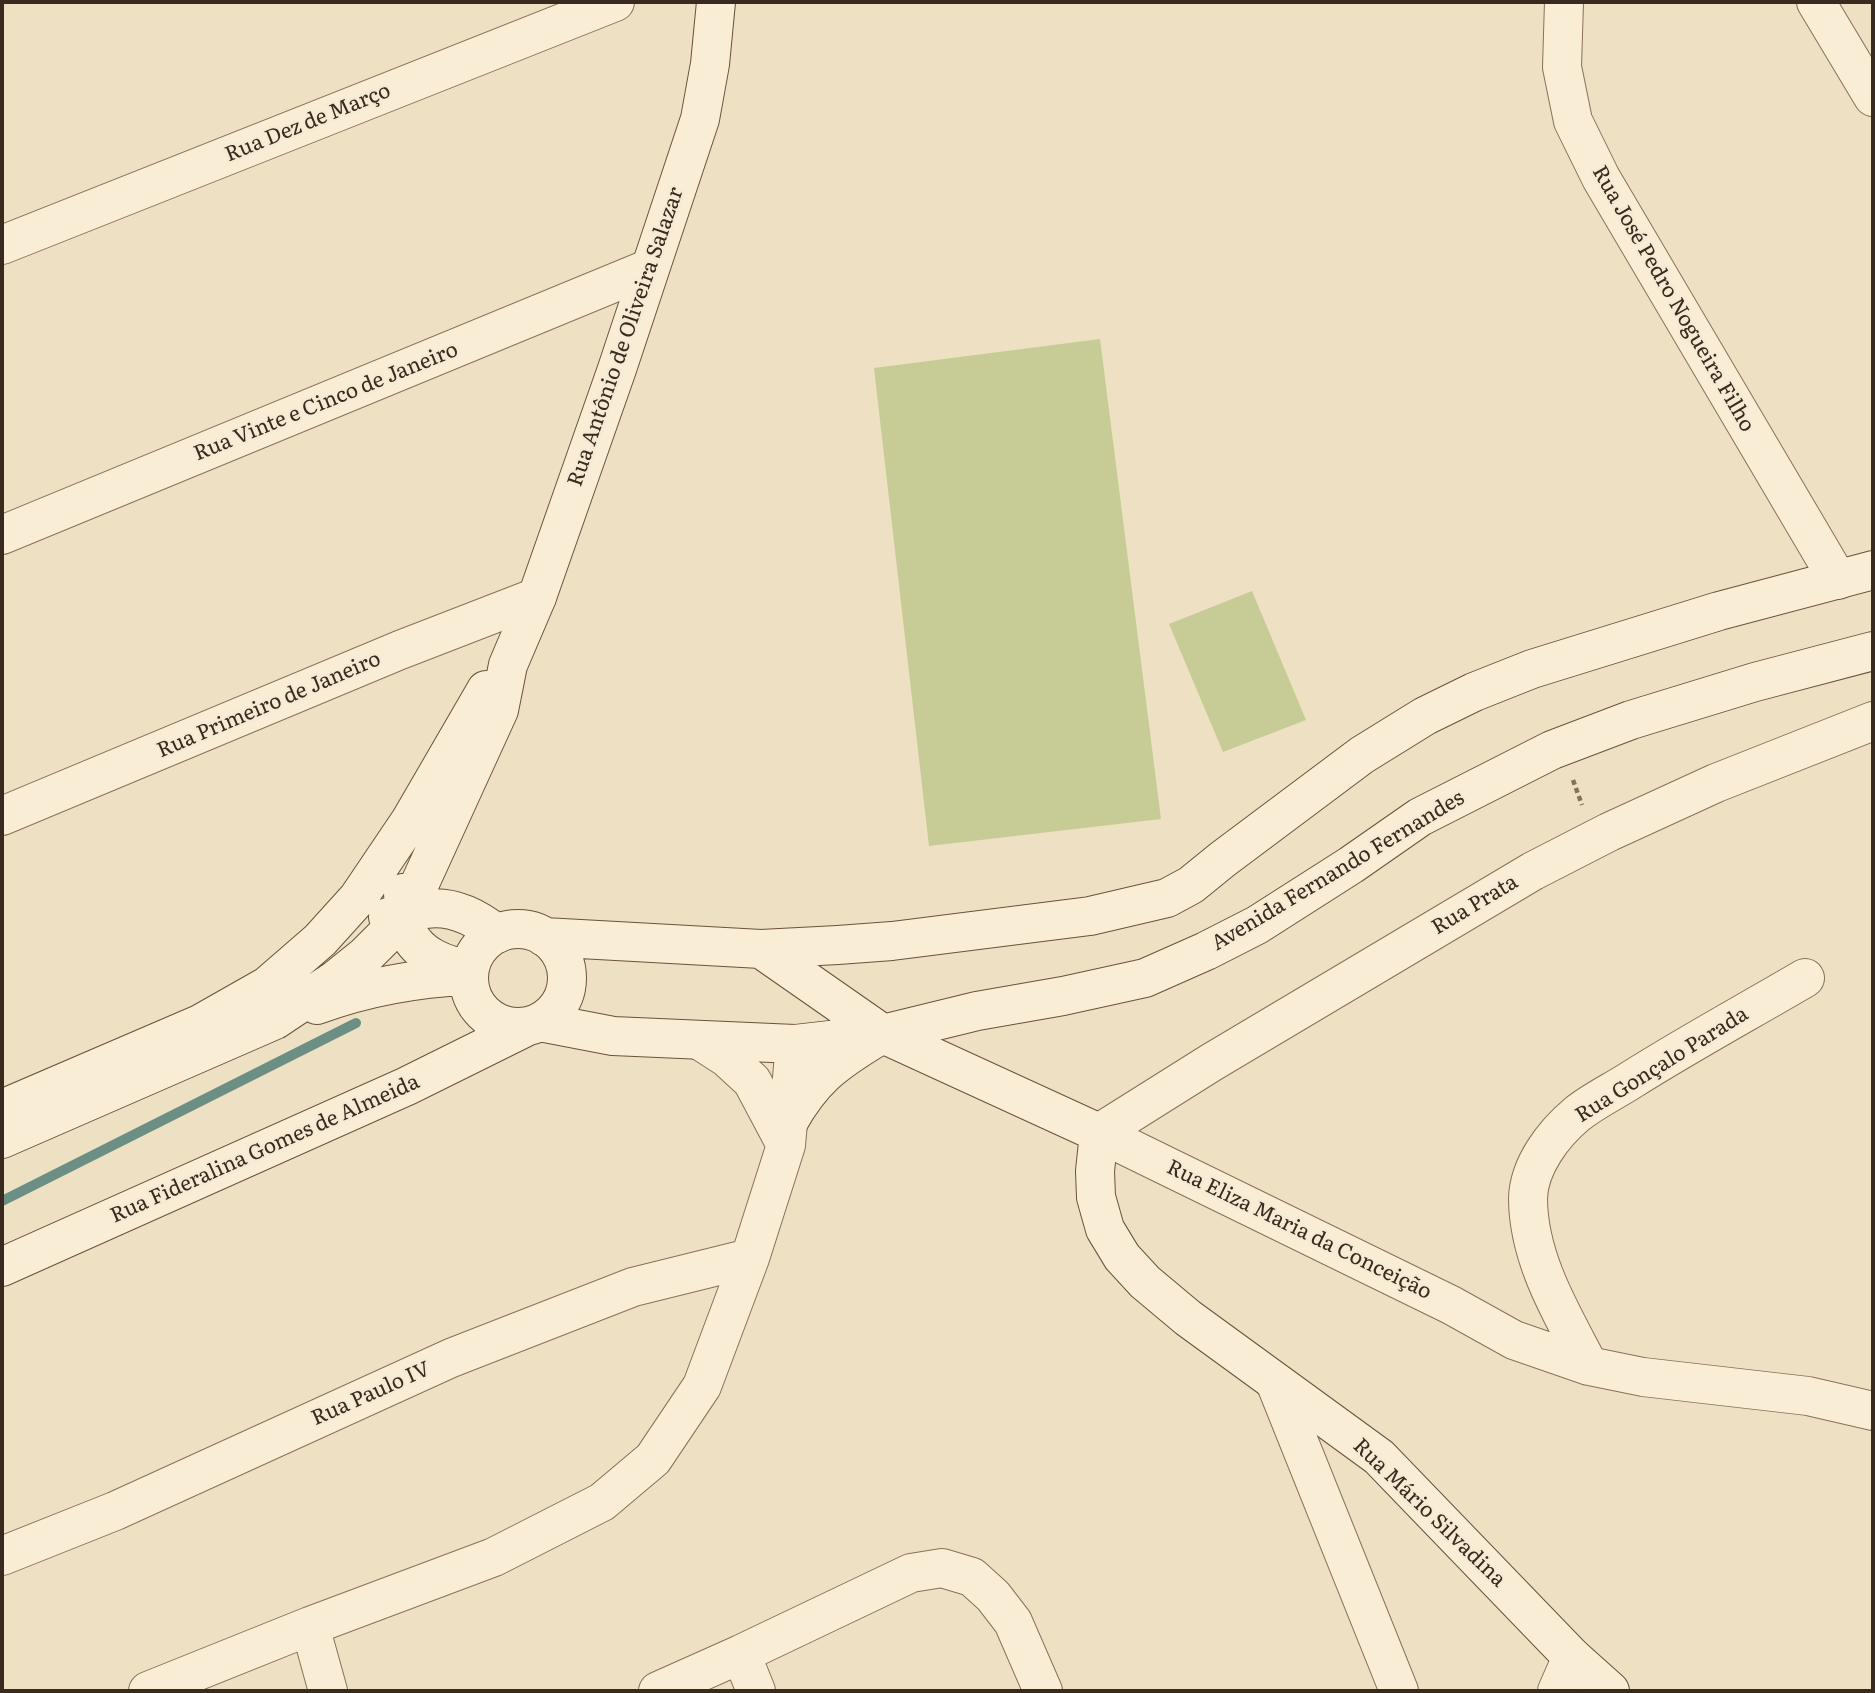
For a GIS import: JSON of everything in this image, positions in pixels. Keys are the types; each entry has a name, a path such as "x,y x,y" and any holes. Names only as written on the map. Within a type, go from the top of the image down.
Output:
{"street":[{"name":"Rua Dez de Março","path":"2,245 615,2"},
{"name":"Rua Antônio de Oliveira Salazar","path":"2,1139 275,1020 366,956 405,916 495,720 505,689 508,665 537,597 650,268 700,119 710,64 716,2"},
{"name":"Rua José Pedro Nogueira Filho","path":"1564,2 1562,66 1573,121 1601,178 1855,575"},
{"path":"1816,2 1873,97"},
{"name":"Rua Vinte e Cinco de Janeiro","path":"2,535 650,268"},
{"path":"544,937 563,959 566,973 566,988 552,1013 533,1024 511,1027 485,1015 470,990 469,973 479,948 497,934 521,930 544,937 761,949 892,941 1090,915 1167,898 1191,885 1362,755 1426,716 1474,692 1532,669 1719,611 1855,575"},
{"name":"Rua Primeiro de Janeiro","path":"2,816 400,650 537,597"},
{"name":"Avenida Fernando Fernandes","path":"533,1024 613,1036 795,1044 883,1034 977,1011 1145,978 1256,925 1351,865 1420,817 1552,750 1631,720 1755,682 1873,651"},
{"name":"Rua Antônio de Oliveira Salazar","path":"2,1109 200,1024 267,986 320,940 358,898 410,821 477,702 508,665"},
{"name":"Rua Prata","path":"1099,1133 1212,1062 1532,871 1716,783 1873,721"},
{"path":"410,821 402,864 408,932 432,958 469,973"},
{"path":"320,940 358,922 405,916 422,909 446,909 463,913 482,922 497,934"},
{"name":"Rua Eliza Maria da Conceição","path":"761,949 883,1034 1099,1133 1451,1305 1514,1340 1589,1366 1643,1377 1808,1396 1873,1411"},
{"path":"275,1020 357,992 408,981 469,973"},
{"name":"Rua Gonçalo Parada","path":"1589,1366 1555,1301 1531,1232 1528,1197 1533,1169 1550,1143 1577,1114 1648,1069 1805,978"},
{"name":"Rua Fideralina Gomes de Almeida","path":"2,1268 407,1086 533,1024"},
{"path":"148,1691 310,1626 494,1557 602,1502 653,1459 702,1386 750,1258 788,1133 804,1096 817,1079 839,1060 883,1034"},
{"path":"699,1040 727,1058 752,1081 788,1133"},
{"path":"788,1133 795,1044"},
{"name":"Rua Mário Silvadina","path":"1099,1133 1095,1171 1096,1197 1105,1229 1122,1256 1145,1282 1188,1318 1379,1457 1572,1657 1610,1691"},
{"name":"Rua Paulo IV","path":"2,1556 115,1511 451,1358 634,1287 750,1258"},
{"path":"1275,1382 1399,1691"},
{"path":"659,1691 911,1573 943,1568 972,1577 993,1596 1013,1622 1043,1691"},
{"path":"310,1626 328,1691"},
{"path":"741,1654 756,1691"},
{"path":"1557,1691 1572,1657"}],"green space":[{"path":"1100,339 1161,819 929,846 874,368"},
{"path":"1252,591 1306,720 1223,752 1169,624"}],"waterway":[{"path":"2,1201 356,1023"}]}
